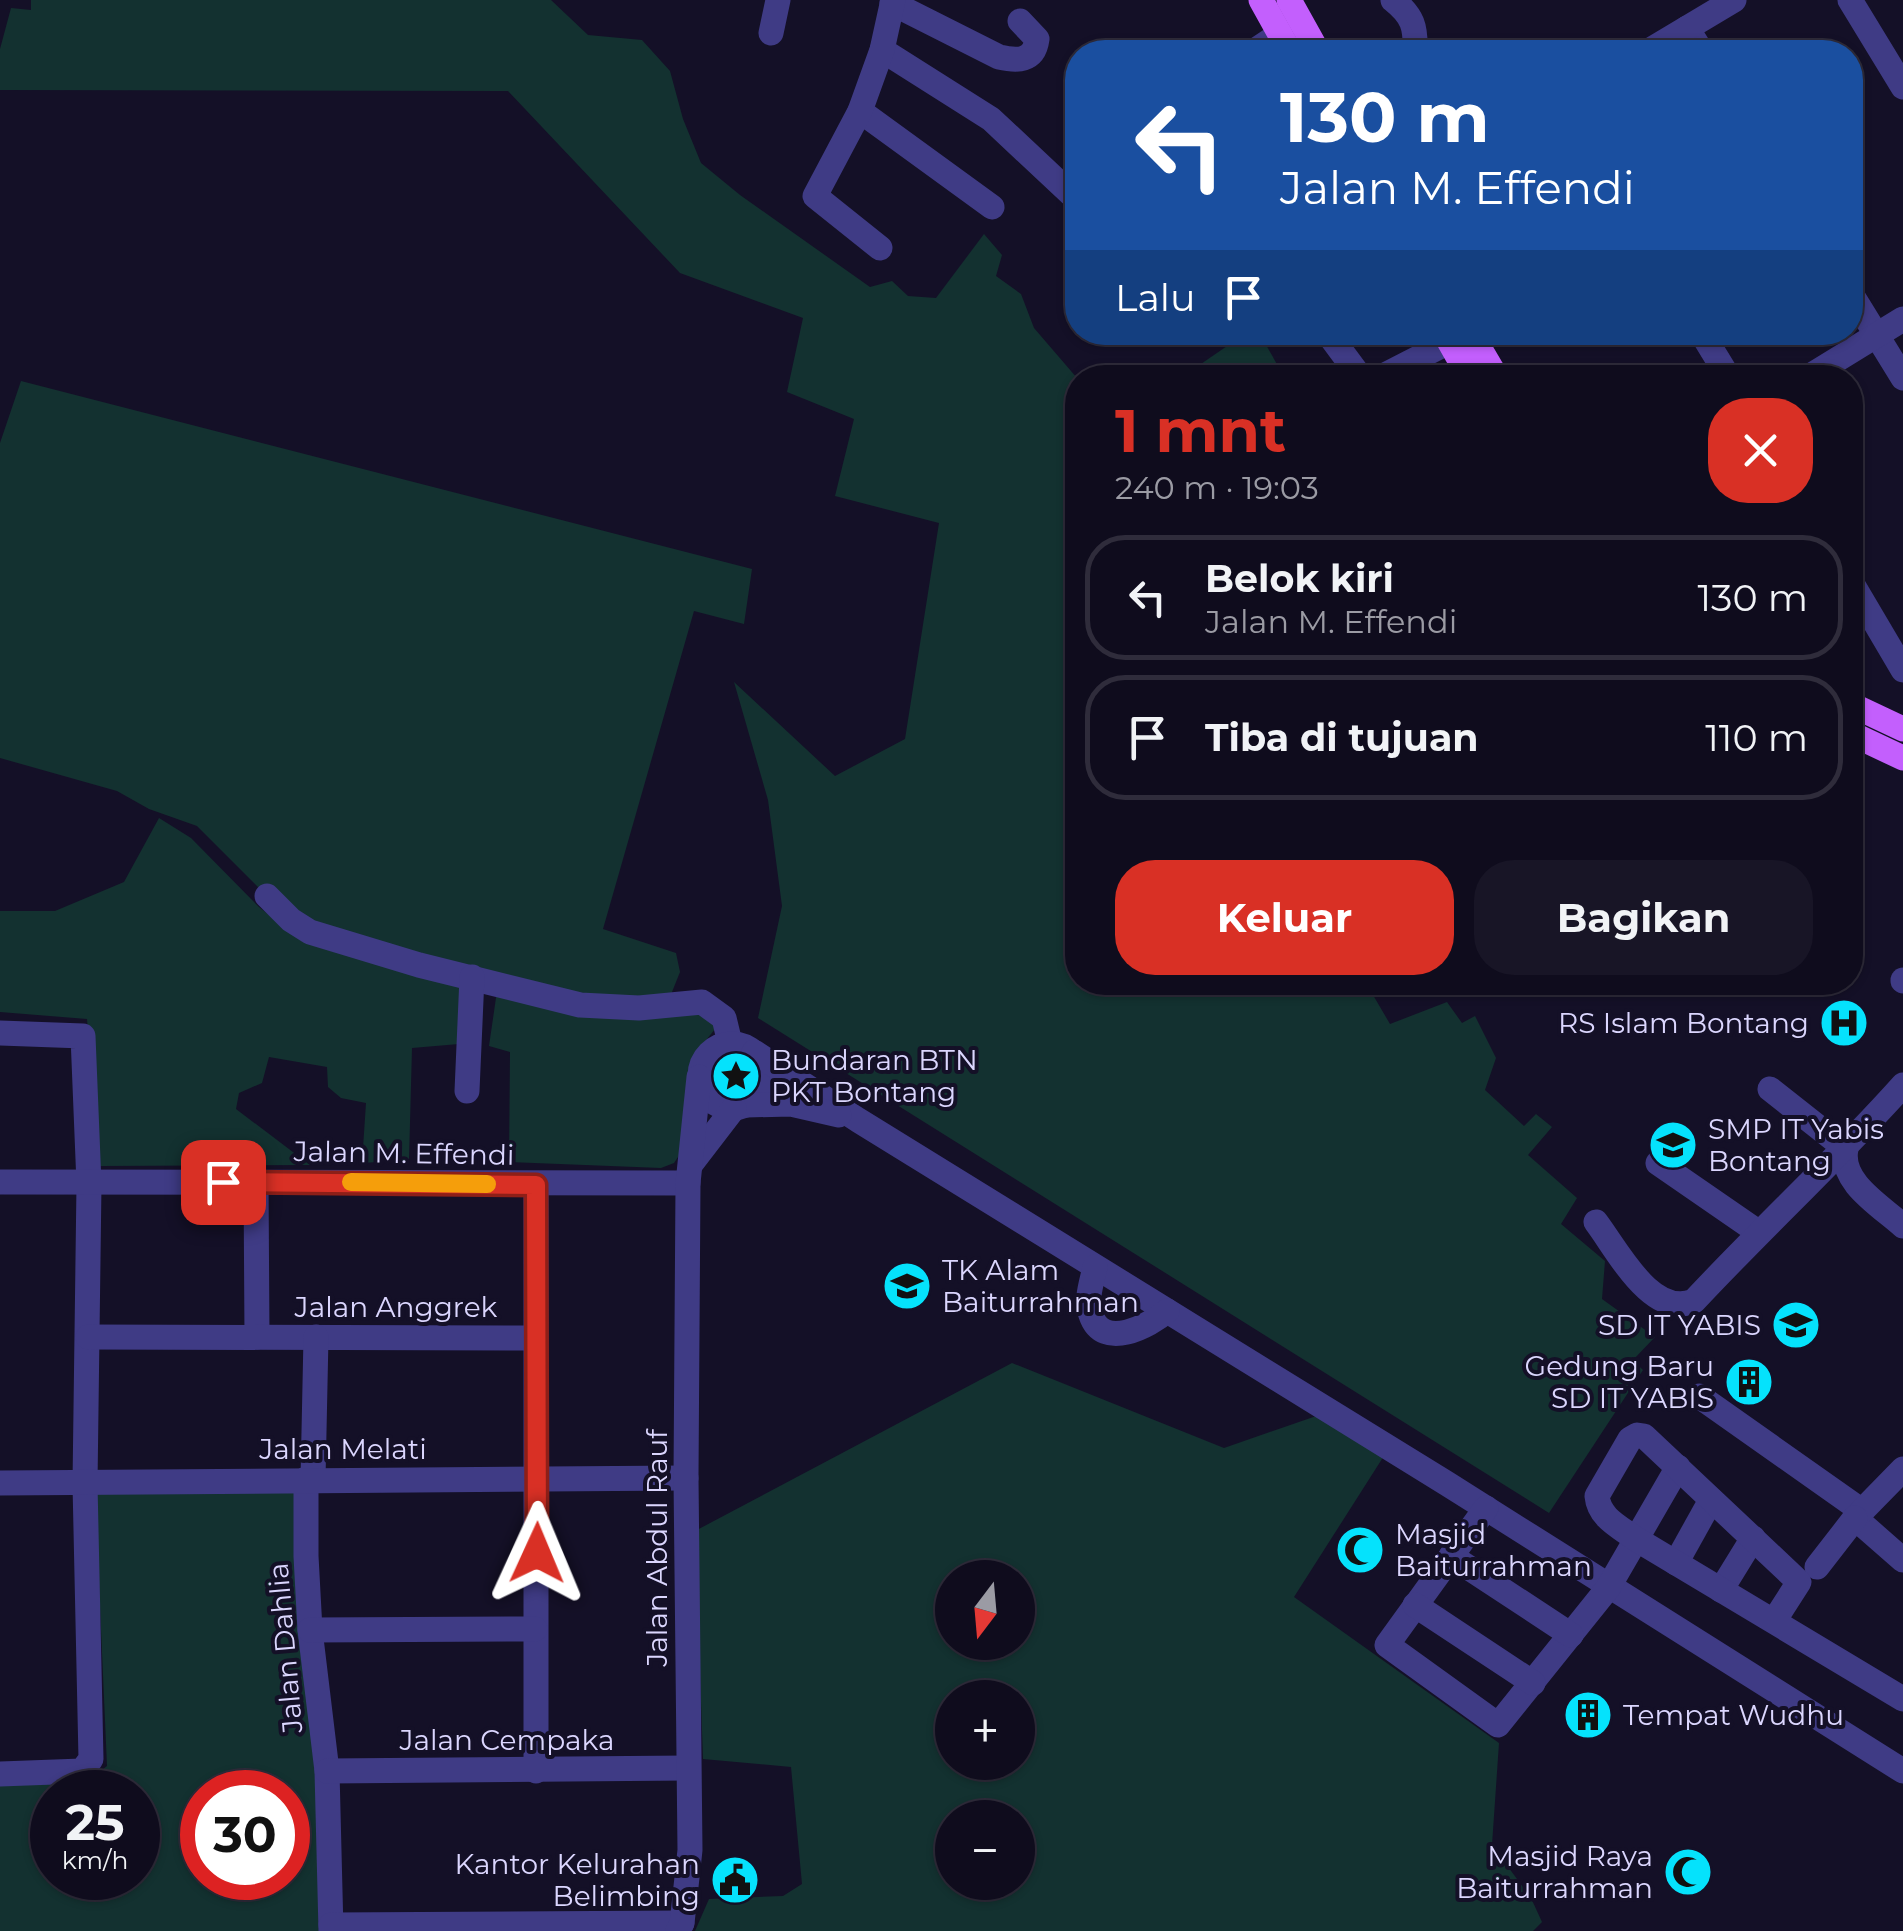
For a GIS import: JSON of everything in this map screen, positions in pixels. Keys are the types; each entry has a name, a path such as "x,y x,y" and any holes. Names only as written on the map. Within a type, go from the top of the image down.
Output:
{"main road":[{"path":"1261,0 1283,40"},
{"path":"1290,0 1312,40"},
{"path":"1464,345 1484,365"},
{"path":"1863,710 1903,729"},
{"path":"1863,739 1903,758"}],"street":[{"path":"770,33 778,0"},
{"path":"1393,0 1412,18 1416,40"},
{"path":"1667,40 1734,0"},
{"path":"1850,0 1903,87"},
{"path":"880,248 814,196 860,111 882,50 892,2 999,57 1018,61 1030,56 1036,44 1020,21"},
{"path":"1687,28 1694,40"},
{"path":"882,50 991,120 1065,188"},
{"path":"860,111 992,207"},
{"path":"1863,313 1903,378"},
{"path":"1863,344 1903,319"},
{"path":"1403,365 1439,345"},
{"path":"1829,365 1861,345"},
{"path":"1863,602 1903,670"},
{"path":"268,896 291,920 310,932 419,966 608,1008 702,1002 724,1018 742,1048 762,1062 763,1087 740,1107 689,1174"},
{"path":"467,1091 472,977"},
{"path":"0,1033 83,1036 90,1184 85,1484 91,1759 82,1771 0,1774"},
{"path":"858,1120 791,1104 740,1107 710,1100 700,1078 708,1054 718,1046 742,1048 1486,1508 1903,1771"},
{"name":"Jalan Abdul Rauf","path":"680,1927 690,1850 686,1478 689,1174 700,1078"},
{"path":"1596,1222 1661,1302 1674,1305 1694,1301 1758,1232 1846,1149 1903,1085"},
{"path":"1770,1088 1846,1149"},
{"path":"1846,1149 1846,1167 1853,1181 1903,1226"},
{"path":"1658,1162 1758,1232"},
{"name":"Jalan M. Effendi","path":"0,1182 536,1185 689,1174"},
{"name":"Jalan Anggrek","path":"256,1181 257,1337"},
{"path":"536,1185 536,1771"},
{"path":"1096,1267 1089,1303 1091,1318 1098,1326 1122,1334 1151,1324 1166,1311"},
{"name":"Jalan Anggrek","path":"88,1337 535,1338"},
{"name":"Jalan Dahlia","path":"316,1337 306,1556 310,1630 327,1771 330,1928"},
{"path":"1699,1396 1858,1515 1903,1560"},
{"path":"1774,1622 1799,1582 1644,1436 1637,1435 1622,1449 1596,1496 1606,1517 1636,1539 1774,1622 1903,1699"},
{"path":"1486,1508 1388,1640 1389,1648 1498,1725 1608,1588 1678,1468"},
{"path":"1816,1567 1903,1468"},
{"name":"Jalan Melati","path":"0,1483 686,1478"},
{"path":"1676,1563 1712,1500"},
{"path":"1721,1590 1753,1538"},
{"path":"1451,1556 1571,1635"},
{"path":"1415,1605 1533,1683"},
{"path":"310,1630 535,1629"},
{"name":"Jalan Cempaka","path":"327,1771 688,1768"},
{"path":"330,1928 680,1927"}],"green space":[{"path":"31,0 551,0 588,35 642,40 670,71 683,119 701,163 870,287 892,281 908,296 936,298 984,234 1002,255 996,276 1021,294 1034,328 1066,365 1065,995 1373,995 1390,1024 1447,1002 1462,1023 1475,1016 1496,1058 1485,1090 1524,1126 1536,1114 1552,1127 1528,1155 1577,1198 1561,1224 1605,1261 1602,1299 1655,1337 1633,1360 1643,1370 1549,1513 758,1018 782,906 768,800 734,682 835,776 905,739 939,523 835,496 854,419 787,392 803,318 680,273 508,91 0,90 0,49 11,8 31,10"},
{"path":"1229,345 1266,345 1277,365 1199,365"},
{"path":"21,381 752,569 744,624 694,611 603,929 676,953 680,972 668,1002 724,1018 694,1055 682,1151 674,1163 661,1168 509,1162 510,1052 489,1046 498,984 310,932 267,896 197,826 149,809 117,791 0,758 0,443"},
{"path":"159,818 191,838 259,907 302,941 459,985 459,1044 412,1048 409,1160 362,1163 366,1103 341,1098 328,1087 327,1067 269,1057 262,1083 239,1093 236,1109 310,1165 100,1166 87,1019 0,1012 0,911 55,911 124,882"},
{"path":"1012,1363 1224,1448 1325,1413 1389,1448 1294,1597 1499,1743 1492,1845 1531,1898 1542,1922 1533,1931 695,1931 709,1899 783,1896 802,1884 791,1767 703,1759 695,1531"},
{"path":"299,1488 317,1771 322,1931 0,1931 0,1782 30,1782 30,1900 160,1900 160,1770 102,1770 107,1766 95,1493"}],"slow traffic":[{"path":"351,1182 487,1184"}],"place":[{"name":"RS Islam Bontang","path":"1844,1023"},
{"name":"Bundaran BTN PKT Bontang","path":"736,1076"},
{"name":"SMP IT Yabis Bontang","path":"1673,1145"},
{"name":"TK Alam Baiturrahman","path":"907,1286"},
{"name":"SD IT YABIS","path":"1796,1325"},
{"name":"Gedung Baru SD IT YABIS","path":"1749,1382"},
{"name":"Masjid Baiturrahman","path":"1360,1550"},
{"name":"Tempat Wudhu","path":"1588,1715"},
{"name":"Masjid Raya Baiturrahman","path":"1688,1872"},
{"name":"Kantor Kelurahan Belimbing","path":"735,1880"}],"route":[{"path":"223,1182 536,1185 537,1553"}]}
